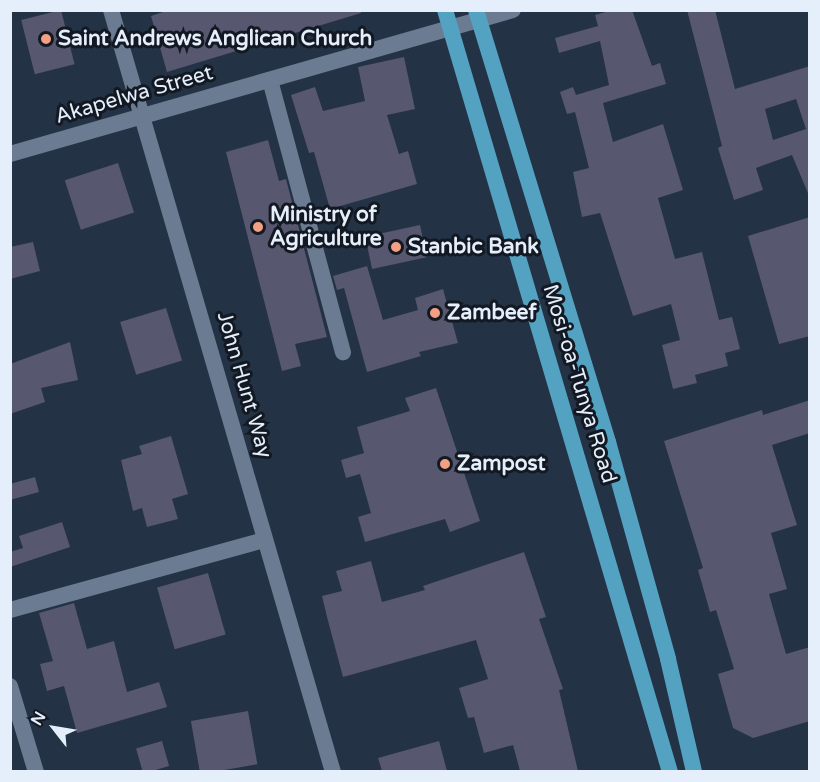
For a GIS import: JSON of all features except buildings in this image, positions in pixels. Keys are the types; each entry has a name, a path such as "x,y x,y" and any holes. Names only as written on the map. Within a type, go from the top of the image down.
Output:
{"highway":[{"name":"Mosi-oa-Tunya Road","path":"445,10 670,771"},
{"name":"Mosi-oa-Tunya Road","path":"477,16 611,453 668,659 694,771"}],"street":[{"name":"John Hunt Way","path":"111,10 333,771"},
{"name":"Akapelwa Street","path":"10,154 450,29 477,16 513,10"},
{"path":"270,80 343,352"},
{"path":"10,610 266,540"},
{"path":"10,687 36,771"}],"place":[{"name":"Saint Andrews Anglican Church","path":"46,39"},
{"name":"Ministry of Agriculture","path":"258,227"},
{"name":"Stanbic Bank","path":"396,247"},
{"name":"Zambeef","path":"435,313"},
{"name":"Zampost","path":"445,464"}]}
